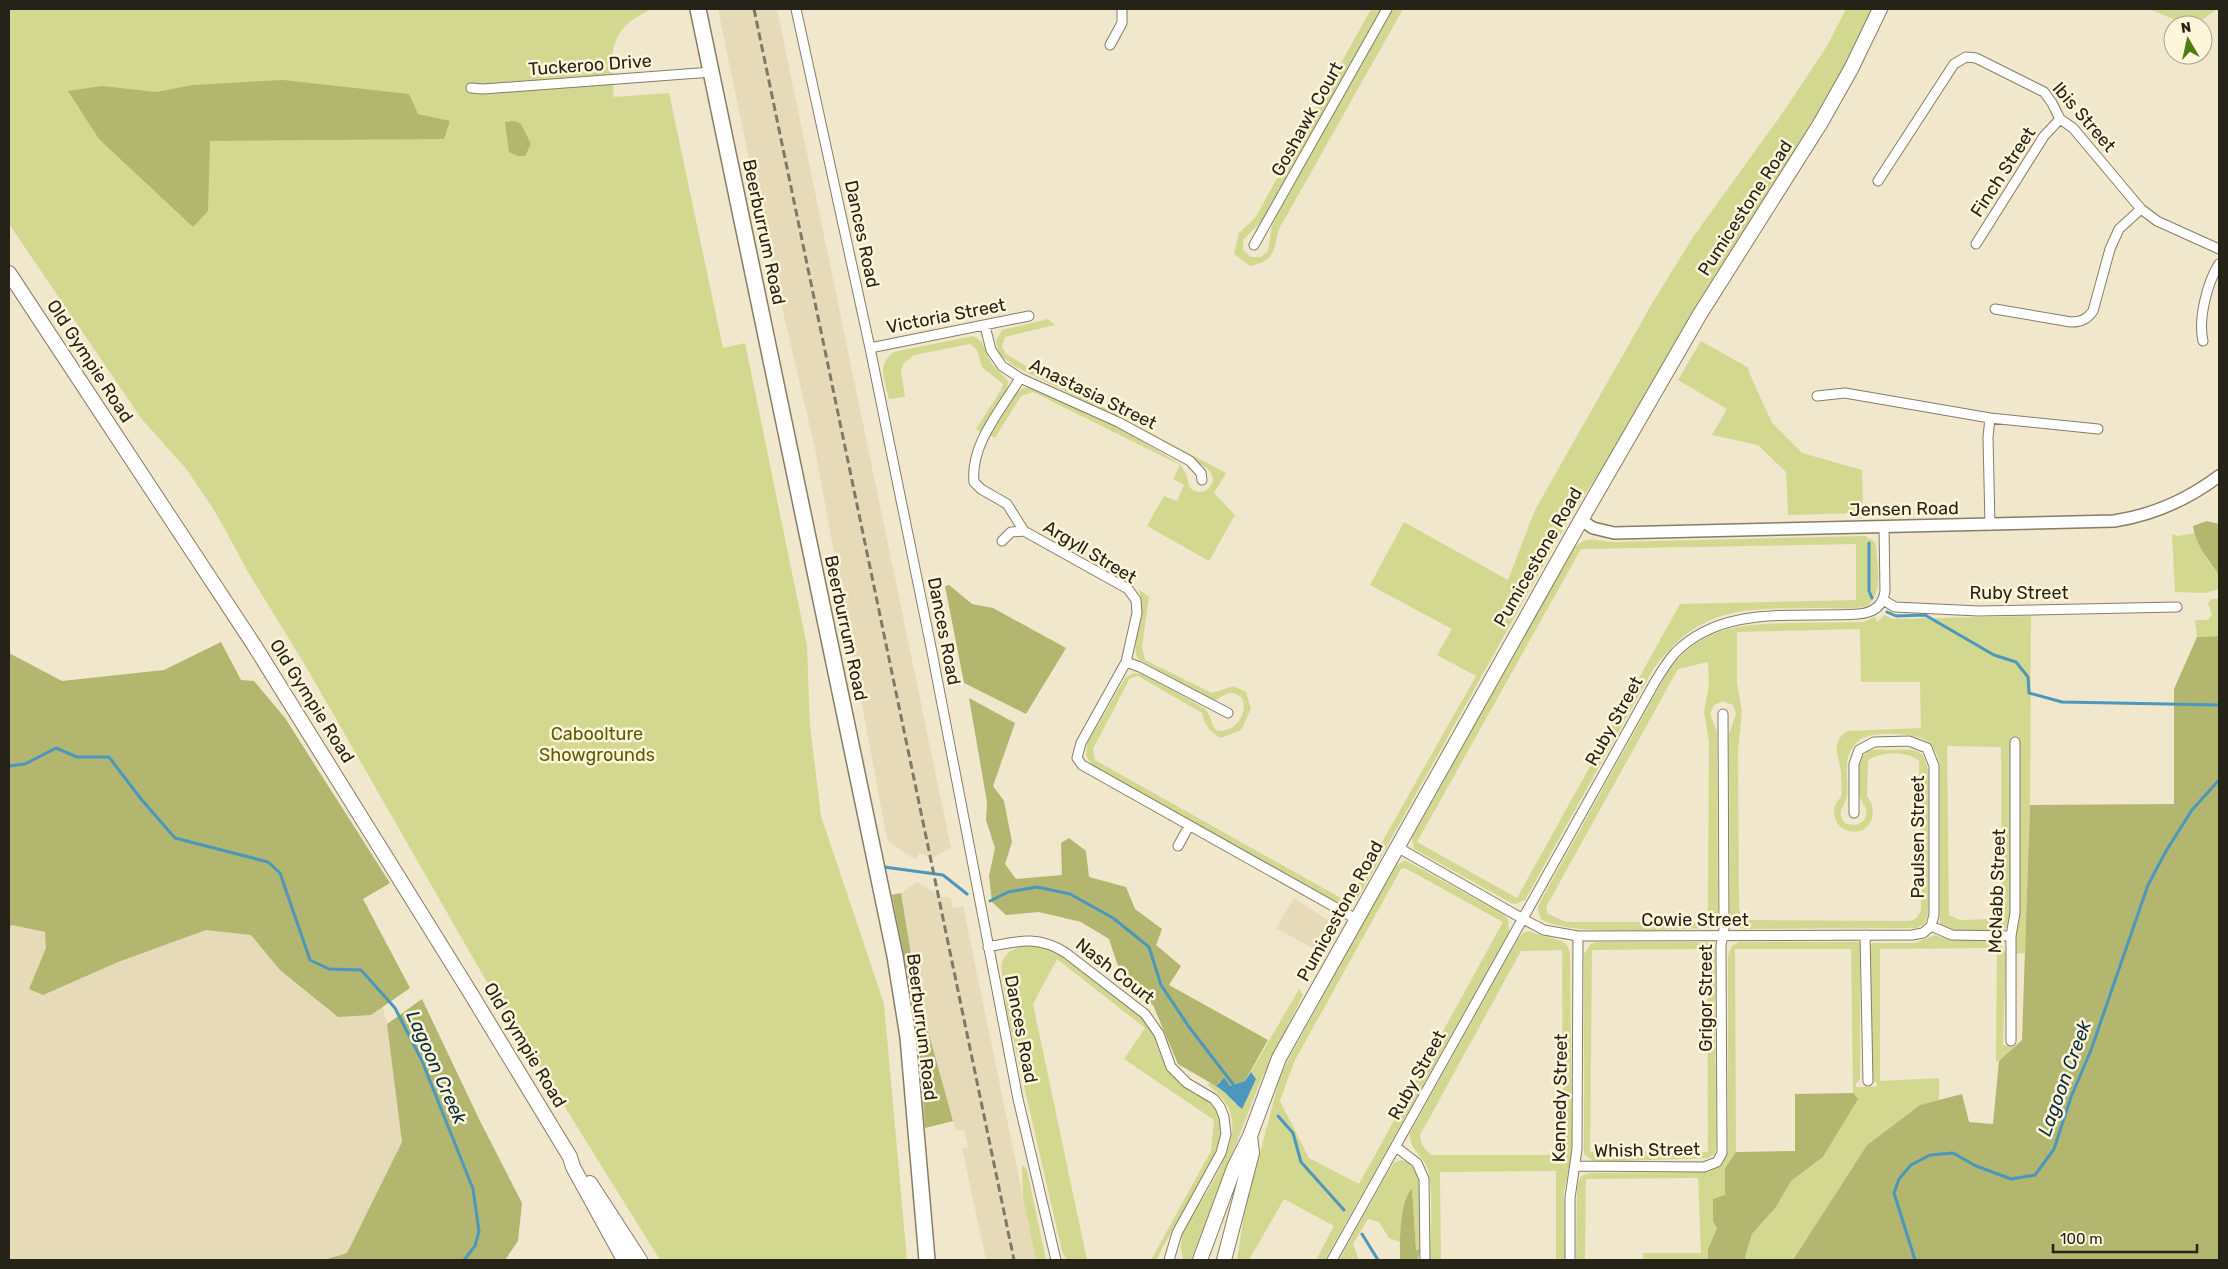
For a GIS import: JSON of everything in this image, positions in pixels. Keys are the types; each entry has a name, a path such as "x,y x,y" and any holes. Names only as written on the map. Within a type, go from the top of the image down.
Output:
{"main road":[{"name":"Beerburrum Road","path":"698,9 895,956 908,1037 927,1260"},
{"name":"Pumicestone Road","path":"1200,1260 1234,1168 1250,1136 1278,1062 1396,847 1581,520 1710,297 1820,124 1880,9"},
{"name":"Old Gympie Road","path":"9,272 254,644 570,1157 573,1167 624,1260"},
{"name":"Pumicestone Road","path":"1224,1260 1252,1153 1250,1136"},
{"name":"Old Gympie Road","path":"570,1157 579,1164 640,1260"}],"street":[{"name":"Dances Road","path":"796,9 870,348 931,647 1018,1099 1056,1260"},
{"path":"1110,45 1122,22 1122,9"},
{"name":"Goshawk Court","path":"1254,245 1388,9"},
{"name":"Ibis Street","path":"1878,181 1954,64 1966,57 1976,58 2044,92 2052,102 2060,119 2073,128 2141,209 2157,221 2219,249"},
{"name":"Tuckeroo Drive","path":"471,88 483,89 712,72"},
{"name":"Finch Street","path":"1976,244 2044,136 2060,119"},
{"path":"1995,309 2071,322 2080,322 2088,318 2093,311 2110,249 2119,229 2141,209"},
{"path":"2203,341 2201,332 2206,292 2219,264"},
{"name":"Victoria Street","path":"870,348 1029,316"},
{"name":"Anastasia Street","path":"985,326 994,356 1002,366 1020,378 1118,422 1190,461 1201,472 1202,480"},
{"name":"Argyll Street","path":"1020,378 984,434 973,472 974,482 981,489 1007,504 1024,531 1115,582 1133,595 1137,606 1126,662 1081,743 1077,758 1086,769 1356,919"},
{"path":"1818,396 1845,393 1990,418 2098,429"},
{"path":"1990,418 1988,437 1990,525"},
{"name":"Jensen Road","path":"1581,520 1600,530 1614,533 2091,523 2134,518 2174,504 2191,496 2219,476"},
{"path":"1883,600 1885,584 1884,526"},
{"name":"Argyll Street","path":"1002,541 1012,532 1024,531"},
{"name":"Ruby Street","path":"1332,1260 1655,682 1674,654 1690,640 1704,631 1736,619 1866,614 1875,610 1883,600 1896,607 1979,611 2177,606"},
{"path":"1126,662 1228,713"},
{"name":"Grigor Street","path":"1717,1162 1722,1153 1723,1144 1721,946 1723,936 1723,714"},
{"name":"Paulsen Street","path":"1854,813 1854,764 1859,750 1874,742 1909,741 1927,748 1934,766 1934,915 1931,926"},
{"name":"McNabb Street","path":"2011,1042 2011,936 2015,890 2015,742"},
{"path":"1178,846 1189,826"},
{"name":"Cowie Street","path":"1396,847 1544,930 1578,936 1918,934 1931,926"},
{"path":"1931,926 1952,935 2011,936"},
{"path":"1865,935 1868,1080"},
{"name":"Kennedy Street","path":"1570,1260 1570,1198 1577,1149 1578,936"},
{"name":"Nash Court","path":"988,947 1036,940 1055,946 1066,953 1145,1014 1159,1034 1167,1058 1174,1071 1187,1083 1206,1093 1220,1107 1224,1117 1226,1134 1221,1153 1177,1233 1169,1260"},
{"path":"1396,1147 1418,1163 1424,1179 1426,1260"},
{"name":"Whish Street","path":"1575,1166 1704,1167 1717,1162"}],"shaded area":[{"path":"718,9 777,9 951,848 934,858 919,853 917,859 912,858 887,840 814,444 762,222"},
{"path":"917,882 942,897 951,899 953,908 963,906 1036,1260 986,1260 962,1148 968,1147 964,1130 956,1131 917,991 901,893"},
{"path":"9,887 353,893 389,1032 402,1142 347,1253 324,1260 9,1260"},
{"path":"1294,898 1331,922 1332,930 1321,953 1276,928"}],"green space":[{"name":"Caboolture Showgrounds","path":"9,9 650,9 631,21 623,29 614,46 612,76 614,97 669,93 723,348 745,343 807,646 810,726 821,816 884,1004 907,1260 660,1260 484,977 308,670 248,572 216,513 187,470 141,418 9,224"},
{"path":"1371,9 1383,9 1262,221 1243,240 1243,250 1251,257 1261,257 1268,251 1272,226 1279,210 1393,9 1403,9 1278,231 1272,254 1264,261 1250,266 1234,254 1239,233 1255,218"},
{"path":"1846,9 1874,9 1823,107 1693,311 1601,470 1572,514 1358,898 1347,904 1334,902 1093,766 1086,756 1087,744 1125,678 1134,673 1143,674 1204,708 1216,730 1223,731 1229,729 1242,716 1244,704 1242,698 1238,695 1229,693 1216,700 1205,698 1137,658 1136,641 1142,607 1138,589 1149,597 1142,647 1145,660 1212,693 1234,686 1246,692 1251,709 1241,730 1221,738 1208,728 1202,713 1138,676 1130,678 1093,749 1095,760 1339,897 1346,898 1352,895 1476,676 1437,655 1452,629 1370,585 1404,522 1508,580 1535,510 1653,302 1693,237 1784,111 1827,46"},
{"path":"2150,9 2217,9 2209,15 2164,15"},
{"path":"283,80 409,94 418,114 450,121 444,139 210,141 208,211 193,227 99,139 68,91 102,86 156,92 193,85"},
{"path":"515,121 521,124 531,144 525,156 518,156 509,152 505,122"},
{"path":"1048,319 1055,325 1005,337 1002,347 1006,354 1226,473 1214,493 1235,515 1209,561 1147,526 1164,496 1177,501 1184,485 1173,479 1180,465 1033,392 1021,396 995,438 990,435 1017,393 1021,389 1031,386 1125,431 1180,464 1186,474 1190,488 1203,492 1213,482 1212,475 1207,468 1130,423 1014,366 999,354 996,341 1002,330"},
{"path":"973,336 982,342 991,363 1008,381 1007,393 981,432 976,429 1003,384 982,367 977,350 970,344 914,355 904,363 901,370 905,397 889,399 883,368 888,357 894,352"},
{"path":"1701,341 1749,368 1748,370 1772,423 1802,453 1862,470 1863,513 1788,515 1786,472 1758,445 1712,435 1727,409 1678,380"},
{"path":"2207,521 2219,524 2219,575 2203,552 2193,526"},
{"path":"2194,533 2207,560 2219,575 2219,589 2205,593 2175,592 2172,534 2178,536"},
{"path":"1865,536 1874,541 1876,546 1878,586 1876,594 1867,606 1749,610 1728,614 1690,631 1672,647 1654,668 1525,900 1515,904 1511,903 1414,849 1412,838 1571,552 1581,542 1586,540 1614,542","holes":["1856,544 1856,600 1680,604 1517,898 1417,842 1581,549"]},
{"path":"949,585 972,604 993,608 1066,648 1026,714 964,683 945,586"},
{"path":"2212,599 2219,599 2219,636 2197,637 2195,620 2208,620 2212,614 2208,603"},
{"path":"1885,615 1892,619 2031,616 2030,805 2025,953 2013,954 2019,737 2010,737 2010,910 2008,926 2004,930 1960,931 1944,927 1940,924 1940,765 1936,752 1928,742 1915,736 1895,734 1867,736 1855,744 1851,750 1847,761 1847,796 1841,816 1845,823 1853,825 1860,823 1865,818 1866,810 1859,796 1858,779 1861,760 1867,752 1875,750 1907,750 1916,751 1923,755 1928,769 1928,915 1924,924 1917,928 1745,929 1735,926 1730,919 1729,734 1736,714 1733,705 1723,701 1714,705 1710,714 1717,732 1718,917 1716,923 1708,928 1620,931 1570,928 1552,924 1540,918 1538,907 1540,902 1667,673 1679,658 1707,637 1737,627 1790,623 1863,622 1875,617 1877,622","holes":["1860,629 1861,682 1920,682 1921,728 1847,731 1842,736 1837,745 1841,773 1841,794 1834,809 1834,816 1841,827 1852,832 1859,831 1869,824 1873,811 1867,796 1868,761 1872,758 1878,755 1901,754 1909,755 1919,761 1921,909 1916,918 1909,921 1744,920 1739,910 1738,750 1742,712 1737,683 1737,632","1708,662 1709,684 1704,712 1709,742 1708,916 1698,922 1566,922 1548,914 1546,907 1678,669","1947,746 2001,747 2002,908 2000,915 1996,919 1960,920 1949,915"]},
{"path":"2219,636 2219,1260 1793,1260 1867,1145 1920,1105 1962,1094 1969,1122 1993,1124 1999,1061 2022,1040 2030,805 2174,804 2174,689 2197,637"},
{"path":"221,642 241,680 254,681 285,718 390,883 363,899 410,988 371,1015 338,1017 280,970 251,935 206,930 118,962 43,995 29,989 46,948 45,932 12,925 9,927 9,653 62,681 164,670"},
{"path":"969,698 1015,723 993,786 1004,801 1012,842 1005,864 1016,879 1062,875 1061,843 1069,838 1086,851 1089,877 1126,887 1135,909 1162,929 1156,945 1181,966 1169,985 1268,1040 1245,1081 1230,1086 1220,1081 1216,1086 1178,1064 1153,1005 1131,991 1117,963 1109,939 1081,922 1039,912 1006,915 992,902 989,876 995,848 986,820 987,802"},
{"path":"1405,860 1503,914 1508,919 1509,932 1325,1260 1316,1260 1334,1226 1284,1199 1249,1260 1237,1260 1244,1214 1280,1077 1395,866","holes":["1405,868 1503,922 1359,1184 1309,1158 1280,1101 1294,1062 1401,869"]},
{"path":"901,893 917,991 953,1121 925,1128 918,1027 892,895"},
{"path":"1528,931 1562,941 1570,952 1572,1153 1564,1193 1565,1260 1556,1260 1556,1171 1440,1172 1441,1260 1430,1260 1430,1180 1426,1165 1411,1144 1410,1133 1517,940 1523,933","holes":["1562,950 1563,1155 1431,1155 1422,1145 1420,1135 1521,951"]},
{"path":"1935,935 1950,938 1987,939 1998,942 2002,946 2006,955 2003,1045 2015,1047 1999,1061 1996,1061 1997,948 1880,949 1880,1081 1939,1078 1939,1100 1920,1105 1867,1145 1793,1260 1746,1260 1745,1257 1752,1234 1776,1207 1791,1181 1823,1157 1857,1099 1853,1093 1851,949 1735,949 1736,1152 1725,1168 1725,1195 1717,1228 1708,1249 1708,1260 1643,1260 1643,1253 1701,1253 1698,1178 1586,1179 1585,1260 1576,1260 1577,1189 1582,1176 1591,1173 1709,1172 1721,1165 1728,1149 1728,955 1732,946 1739,942 1859,942 1863,949 1860,971 1860,1080 1856,1083 1856,1087 1876,1087 1877,1083 1872,1081 1871,970 1868,950 1870,945 1874,943 1915,943"},
{"path":"1597,942 1705,942 1710,944 1715,951 1716,1147 1715,1153 1709,1158 1598,1162 1584,1154 1584,954 1591,944","holes":["1707,949 1708,1152 1590,1152 1592,950"]},
{"path":"1024,946 1052,950 1060,954 1092,976 1134,1010 1149,1025 1161,1056 1171,1073 1210,1102 1220,1117 1222,1128 1220,1141 1214,1157 1157,1260 1151,1260 1211,1151 1214,1120 1124,1059 1145,1028 1057,959 1033,1004 1087,1260 1067,1260 1062,1251 1007,1012 1001,965 1010,952"},
{"path":"1299,989 1303,995 1260,1082 1191,1260 1183,1260 1182,1235 1218,1172 1231,1137 1232,1120 1227,1105 1208,1085 1210,1082 1228,1093 1235,1104 1256,1079 1251,1072"},
{"path":"422,999 480,1121 522,1203 518,1241 505,1260 324,1260 347,1253 402,1142 387,1024"},
{"path":"1853,1093 1858,1099 1823,1157 1791,1181 1776,1207 1752,1234 1745,1257 1746,1260 1708,1260 1708,1249 1717,1228 1713,1221 1713,1199 1725,1195 1725,1168 1736,1152 1795,1151 1795,1094"},
{"path":"1401,1160 1413,1166 1419,1178 1420,1250 1416,1250 1412,1190 1408,1194 1403,1207 1400,1242 1389,1238 1379,1222 1368,1219 1353,1244 1359,1260 1339,1260 1388,1172 1394,1163"},
{"path":"1022,1164 1027,1170 1046,1260 1036,1260 1023,1198"},
{"path":"1412,1189 1416,1250 1420,1250 1418,1260 1400,1260 1402,1212"}],"water":[{"path":"1251,1072 1256,1079 1242,1109 1224,1091 1216,1086 1224,1078 1230,1086 1245,1081"}],"waterway":[{"path":"1869,543 1869,591 1872,598"},
{"path":"1887,612 1896,616 1925,615 1994,655 2016,662 2028,677 2029,693 2062,702 2219,705"},
{"name":"Lagoon Creek","path":"9,766 25,764 56,748 77,757 109,757 141,799 175,838 268,862 280,873 310,960 329,969 361,970 395,1008 422,1061 473,1189 479,1231 475,1246 464,1260"},
{"name":"Lagoon Creek","path":"1915,1260 1894,1193 1899,1179 1911,1165 1930,1155 1953,1153 1976,1166 2011,1179 2035,1175 2054,1149 2071,1097 2091,1050 2148,885 2166,851 2192,810 2219,780"},
{"path":"884,867 943,875 967,894"},
{"path":"990,901 1008,892 1037,887 1070,894 1113,918 1149,947 1161,985 1189,1027 1236,1088"},
{"path":"1278,1116 1293,1133 1301,1162 1344,1210"},
{"path":"1362,1234 1378,1260"}],"railway":[{"path":"754,9 1014,1260"}]}
